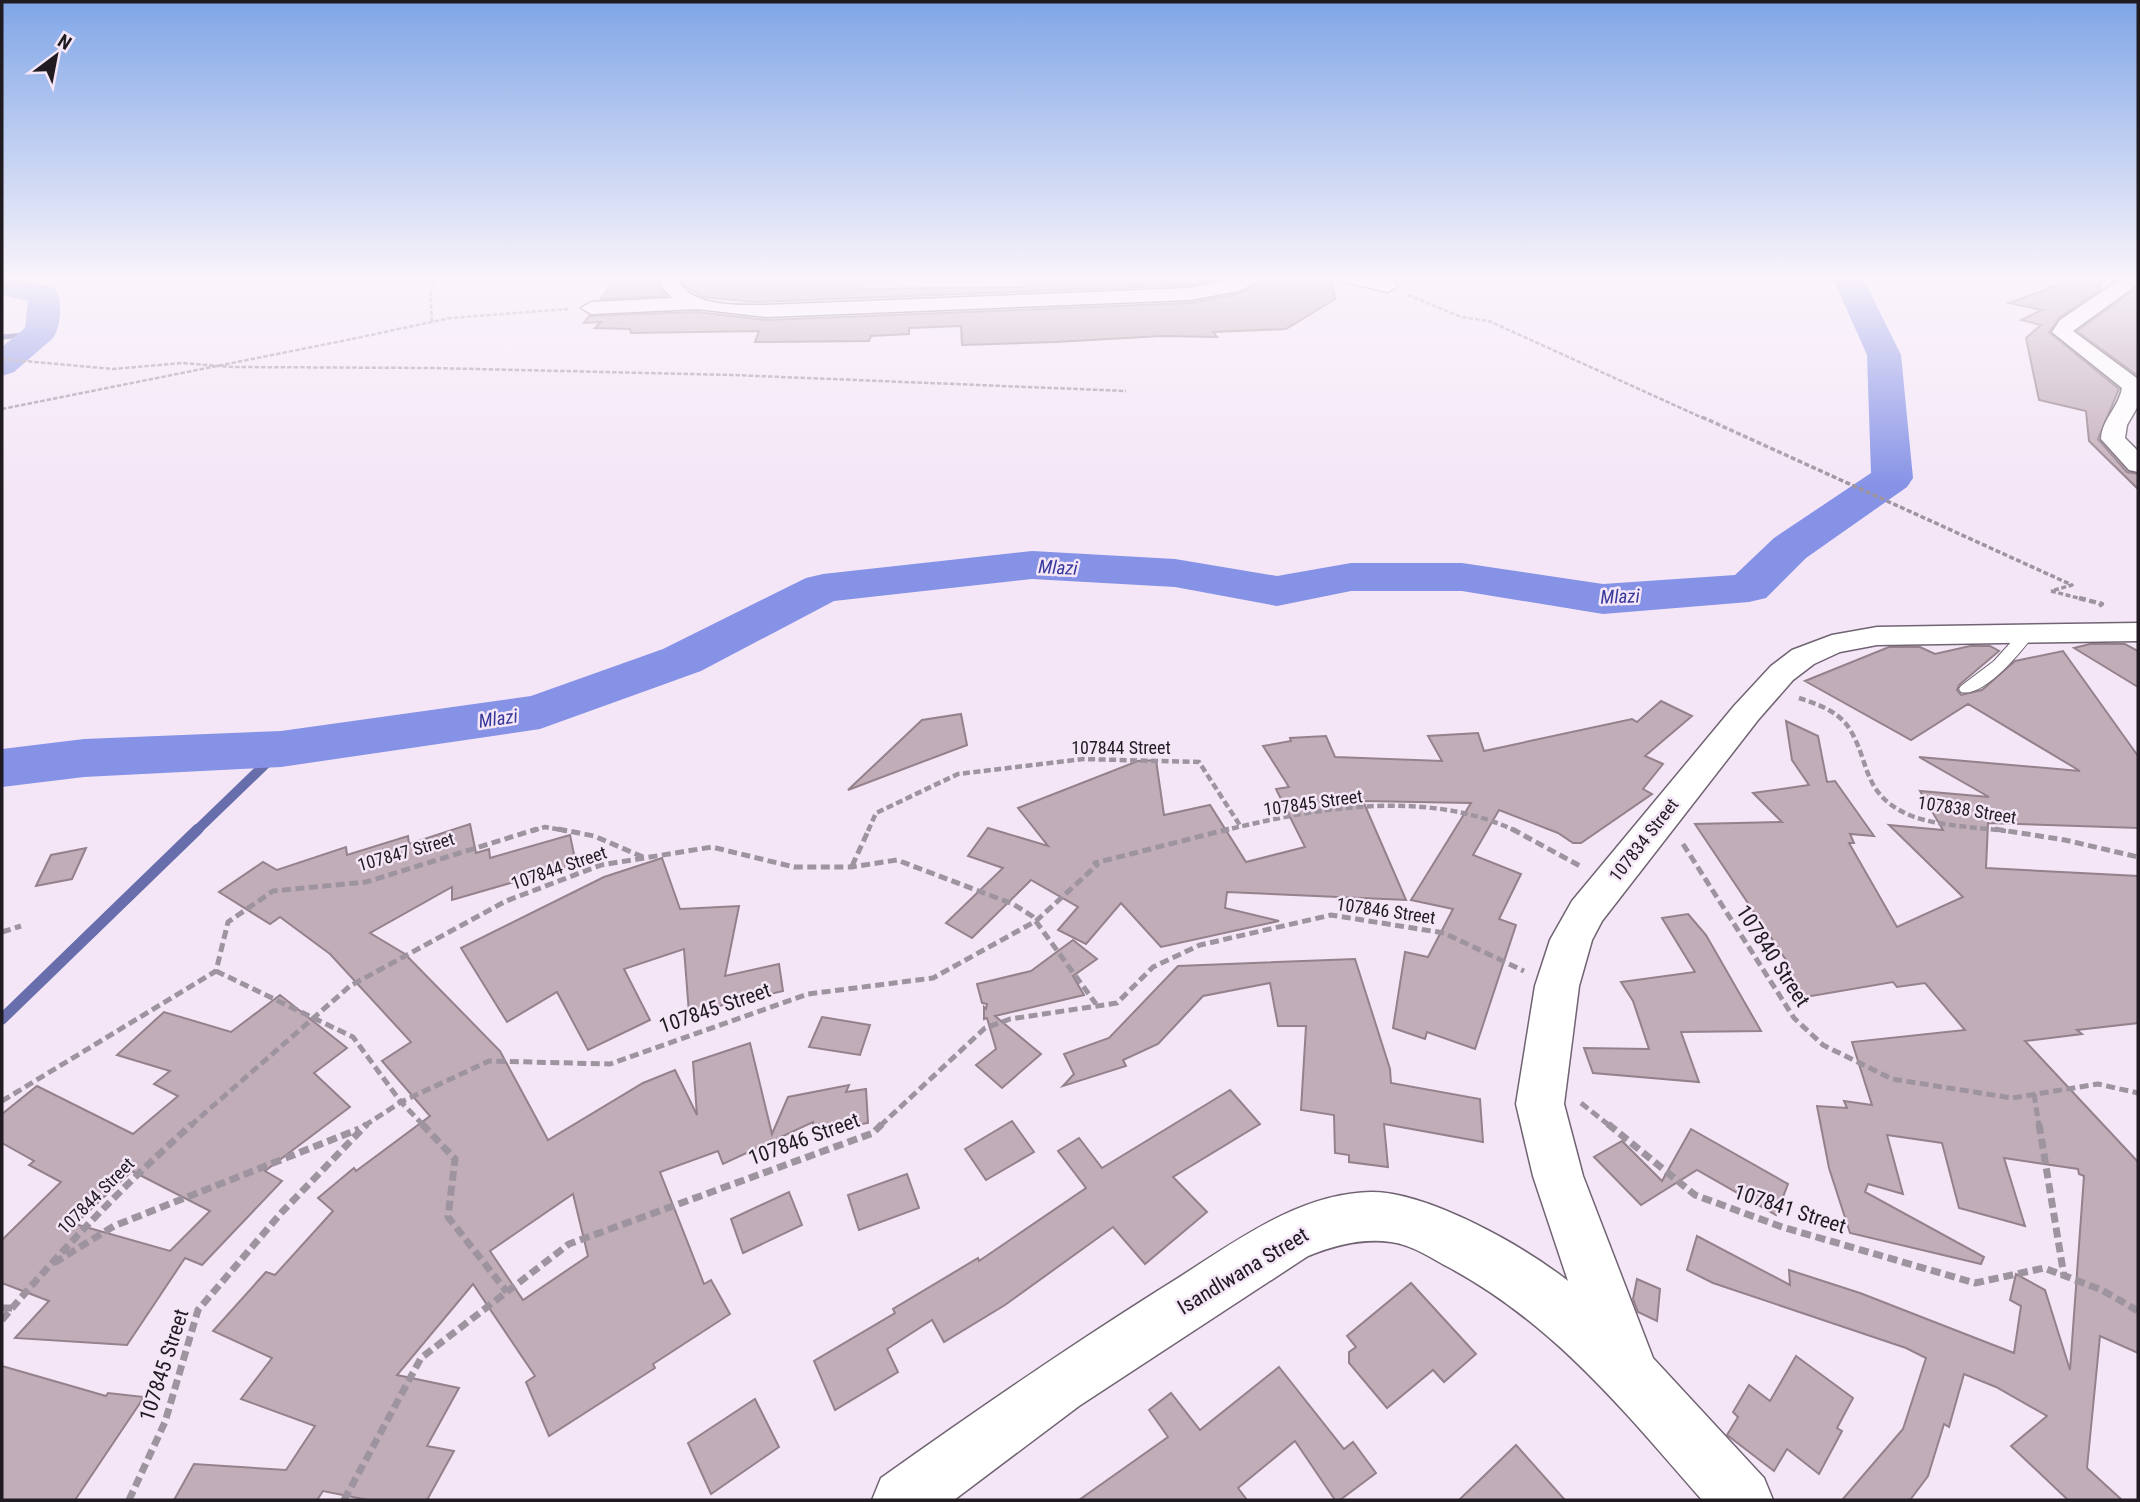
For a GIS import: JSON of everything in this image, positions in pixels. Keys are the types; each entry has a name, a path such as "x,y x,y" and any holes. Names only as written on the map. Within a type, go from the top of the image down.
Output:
{"street":[{"path":"2081,346 2133,386 2133,396 2112,432 2118,447 2138,466"},
{"name":"107834 Street","path":"1633,1379 1558,1177 1540,1104 1557,986 1571,940 1586,912 1769,687 1802,657 1855,639 2138,632"},
{"name":"Isandlwana Street","path":"903,1500 1059,1386 1290,1238 1329,1222 1384,1217 1420,1226 1474,1252 1537,1291 1574,1322 1633,1379 1742,1500"}],"lane":[{"path":"1967,689 2003,663 2027,633"}],"path":[{"path":"2,410 317,346"},
{"path":"1545,346 2072,584 2051,591"},
{"path":"2,359 113,369 182,363 233,367 433,368 746,376 1126,391"},
{"name":"107838 Street","path":"1769,687 1828,708 1849,726 1861,762 1878,796 1894,809 1913,817 2065,840 2138,857"},
{"name":"107844 Street","path":"2,1320 46,1268 146,1166 311,1017 350,986 506,901 601,865 712,847 794,867 851,867 876,813 958,774 1083,759 1199,762 1241,827"},
{"name":"107845 Street","path":"46,1268 114,1226 363,1127 401,1102 489,1061 610,1063 808,995 933,978 1034,920 1097,865 1095,863 1241,827 1342,810 1432,807 1482,817 1611,883"},
{"name":"107840 Street","path":"1664,815 1794,1018 1823,1045 1892,1079 2012,1098 2098,1084 2138,1093"},
{"name":"107847 Street","path":"216,971 228,922 273,891 366,882 545,827 594,836 644,858"},
{"path":"851,867 897,860 1013,904 1034,920 1096,1004"},
{"name":"107846 Street","path":"344,1500 421,1358 569,1244 873,1133 985,1028 1010,1019 1096,1004 1117,1003 1153,967 1200,945 1331,915 1444,933 1557,986"},
{"path":"2,932 21,926"},
{"path":"2,1101 216,971 353,1037 401,1102 455,1159 448,1217 507,1293"},
{"name":"107841 Street","path":"1543,1071 1640,1154 1695,1195 1782,1227 1975,1283 2043,1268 2102,1290 2138,1311"},
{"path":"2034,1094 2064,1276"},
{"name":"107845 Street","path":"130,1500 166,1422 198,1310 282,1212 363,1127"},
{"path":"2,1308 13,1308"}],"building":[{"path":"2028,346 2066,346 2119,389 2098,439 2127,472 2138,474 2138,489 2089,441 2086,411 2039,400"},
{"path":"2097,346 2138,346 2138,376"},
{"path":"2090,644 2125,644 2138,651 2138,687 2074,648"},
{"path":"1970,646 1990,646 1999,651 1959,685 1957,690 1961,695 1982,690 2015,661 2063,651 2138,756 2138,828 1988,823 1986,868 2138,876 2138,1023 2077,1030 2082,1034 2025,1041 2138,1162 2138,1353 2100,1336 2087,1468 2122,1500 2068,1500 2011,1446 2047,1416 1996,1387 1964,1374 1949,1427 1944,1424 1928,1476 1910,1500 1842,1500 1903,1429 1926,1358 1906,1348 1713,1283 1687,1270 1697,1236 1790,1285 1789,1270 1860,1293 2014,1353 2021,1306 2010,1300 2016,1274 2045,1290 2070,1370 2084,1176 2079,1174 2078,1169 2004,1158 2025,1226 1959,1208 1942,1143 1887,1135 1903,1194 1868,1184 1865,1192 1984,1257 1981,1264 1850,1233 1829,1168 1817,1106 1847,1108 1844,1101 1872,1105 1852,1042 1965,1030 1925,983 1897,987 1893,982 1800,998 1778,968 1786,960 1695,824 1782,822 1753,793 1809,785 1792,760 1786,721 1818,736 1827,782 1835,781 1874,836 1850,834 1854,843 1849,843 1897,927 1963,897 1889,825 1943,830 1920,791 1989,797 1919,757 2080,771 1968,704 1911,740 1805,681 1889,647 1920,647 1935,654"},
{"path":"1661,701 1692,716 1645,756 1663,764 1643,789 1652,794 1581,843 1573,843 1558,833 1499,810 1473,855 1521,874 1499,919 1516,925 1475,1049 1427,1032 1425,1039 1393,1028 1405,952 1428,957 1453,909 1411,900 1471,803 1363,801 1406,900 1227,892 1225,908 1279,921 1161,947 1121,903 1086,944 1058,930 1078,907 1031,880 972,938 946,923 1003,868 968,856 988,828 1048,846 1018,808 1138,761 1156,760 1164,815 1210,805 1246,862 1305,847 1276,789 1289,787 1263,746 1291,741 1290,738 1326,736 1335,757 1442,761 1428,736 1478,733 1484,751 1632,719 1637,722"},
{"path":"961,714 967,745 848,790 922,720"},
{"path":"470,824 476,853 489,849 490,858 570,835 576,864 452,900 452,887 370,933 405,954 500,1051 548,1140 643,1083 675,1070 697,1115 693,1062 750,1043 772,1134 788,1097 849,1085 846,1092 866,1089 868,1123 814,1132 813,1122 723,1164 718,1151 660,1172 704,1284 711,1280 730,1314 653,1364 655,1368 549,1436 526,1382 535,1376 473,1284 397,1375 459,1388 427,1446 454,1451 427,1500 368,1500 323,1491 317,1500 174,1500 194,1464 286,1470 315,1426 241,1399 272,1358 213,1331 266,1272 275,1275 333,1211 318,1198 354,1168 356,1171 430,1116 382,1061 411,1042 330,954 280,917 270,924 219,892 263,862 277,870 346,847 347,855 408,836 409,844","holes":["573,1194 588,1256 523,1300 490,1251"]},
{"path":"86,848 72,879 36,886 51,855"},
{"path":"662,858 680,909 739,906 725,976 779,964 783,991 689,1013 684,949 624,969 650,1020 588,1050 557,992 507,1022 461,948 604,877"},
{"path":"1688,914 1706,935 1761,1031 1681,1032 1699,1082 1593,1073 1584,1048 1649,1049 1633,1001 1621,982 1695,972 1662,918"},
{"path":"1073,940 1097,959 1073,976 1084,995 995,1016 1041,1054 1002,1088 976,1065 996,1049 987,1018 984,1019 984,1007 986,1009 987,1004 982,1003 977,984 1031,971"},
{"path":"1355,959 1390,1069 1391,1083 1480,1099 1483,1142 1384,1124 1388,1167 1349,1162 1349,1155 1335,1153 1334,1115 1301,1110 1306,1026 1278,1026 1270,983 1203,996 1158,1044 1123,1060 1126,1066 1063,1086 1074,1074 1064,1054 1109,1038 1178,966"},
{"path":"280,995 347,1048 314,1073 350,1107 265,1171 282,1181 202,1265 185,1258 127,1345 15,1338 49,1301 2,1283 2,1240 61,1182 29,1165 34,1161 2,1143 2,1114 37,1086 133,1134 178,1096 154,1084 170,1071 117,1055 164,1012 231,1032","holes":["132,1171 210,1211 170,1251 75,1224"]},
{"path":"822,1017 870,1025 860,1055 809,1047"},
{"path":"1230,1090 1260,1124 1173,1177 1207,1212 1145,1264 1113,1227 1005,1305 944,1342 932,1320 887,1349 898,1372 835,1410 814,1361 895,1313 893,1309 978,1258 979,1261 1086,1188 1058,1151 1079,1138 1102,1168"},
{"path":"1012,1121 1034,1152 986,1180 965,1149"},
{"path":"1691,1129 1788,1184 1776,1215 1697,1170 1641,1205 1594,1157 1622,1141 1662,1181"},
{"path":"907,1174 919,1208 859,1230 848,1195"},
{"path":"789,1192 802,1225 743,1253 731,1219"},
{"path":"1637,1279 1660,1289 1657,1321 1638,1312 1633,1299"},
{"path":"1411,1283 1476,1354 1444,1382 1433,1370 1387,1408 1349,1363 1349,1352 1356,1347 1347,1336"},
{"path":"1796,1356 1853,1398 1837,1428 1842,1431 1819,1474 1787,1449 1774,1471 1727,1435 1738,1417 1733,1412 1749,1385 1770,1401"},
{"path":"2,1366 106,1396 108,1393 144,1397 75,1500 2,1500"},
{"path":"1279,1367 1344,1449 1353,1442 1376,1473 1340,1500 1335,1500 1295,1441 1238,1488 1247,1500 1079,1500 1168,1437 1149,1410 1171,1393 1200,1430"},
{"path":"755,1399 779,1447 711,1494 688,1443"},
{"path":"1516,1445 1565,1500 1459,1500"}],"waterway":[{"name":"Mlazi","path":"2,365 24,346"},
{"name":"Mlazi","path":"2,768 84,758 281,749 540,712 682,660 823,588 1032,565 1175,573 1277,591 1351,577 1462,577 1603,599 1749,588 1790,548 1892,478 1884,355 1880,346"},
{"path":"196,831 281,749"},
{"path":"2,1019 198,829"}]}
